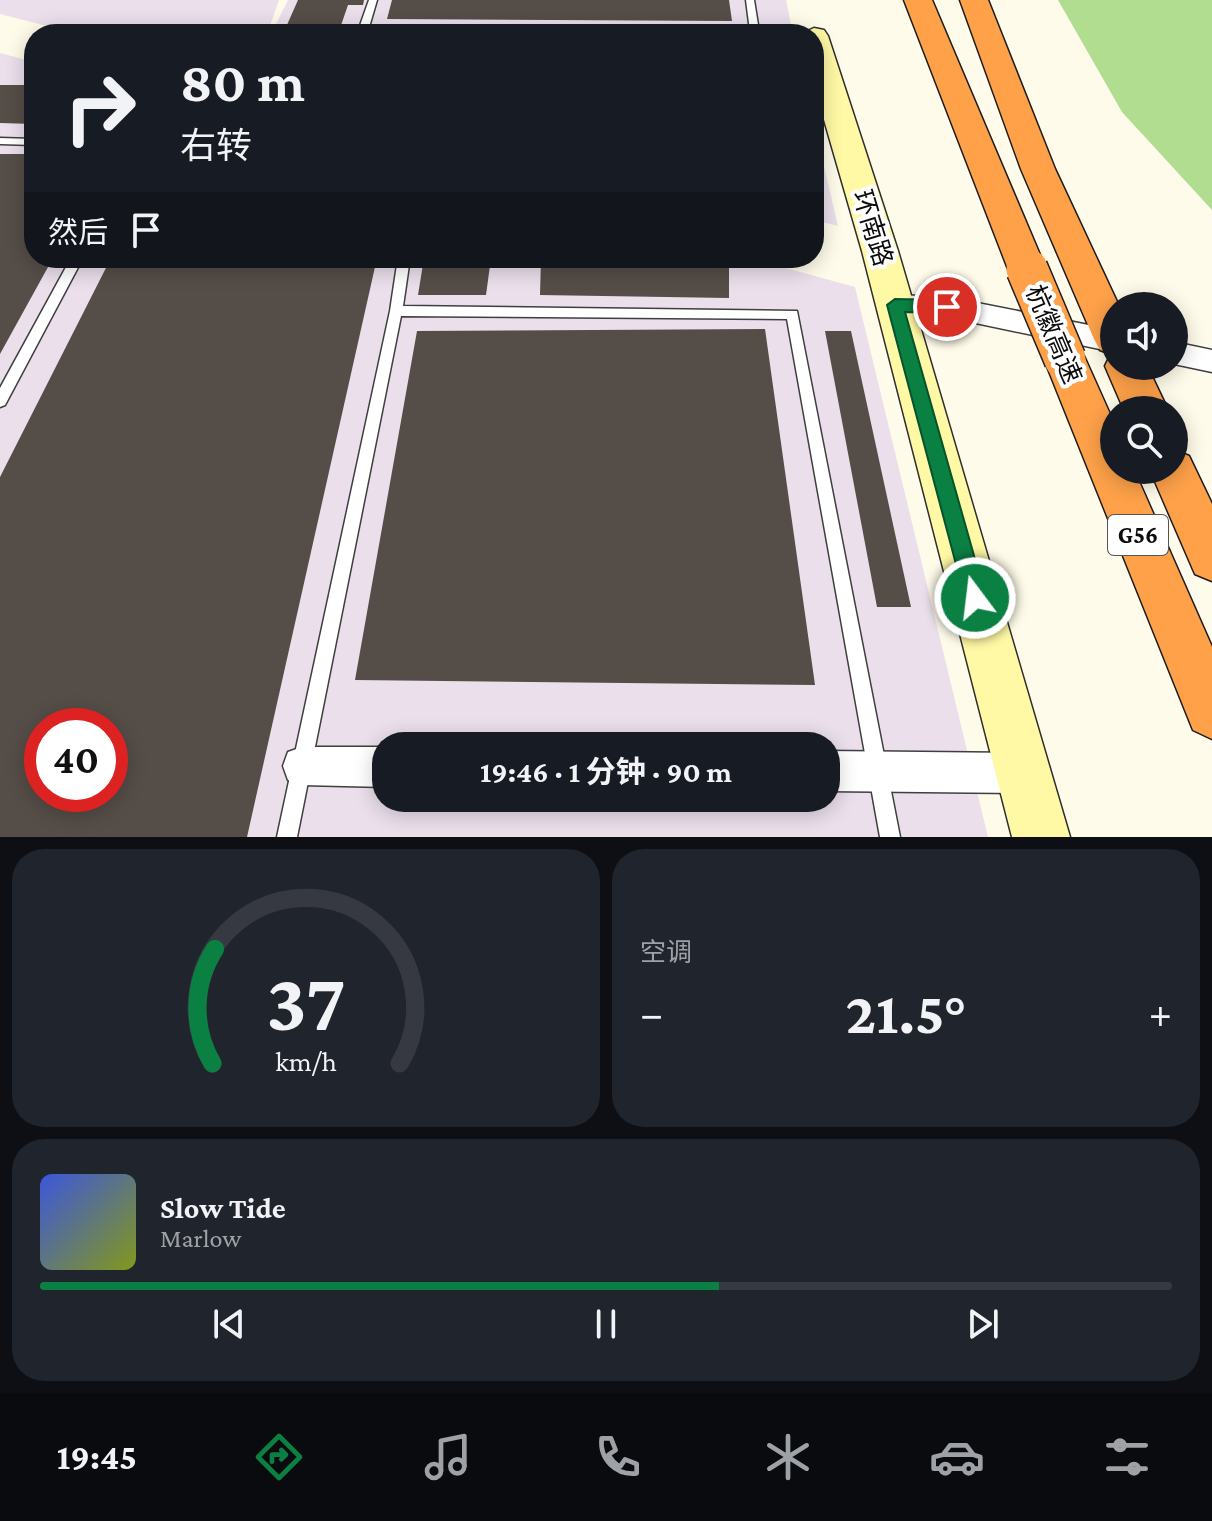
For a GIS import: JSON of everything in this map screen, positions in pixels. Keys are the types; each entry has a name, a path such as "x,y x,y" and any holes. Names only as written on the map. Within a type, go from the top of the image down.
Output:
{"highway":[{"name":"杭徽高速","path":"918,0 1212,711"},
{"name":"杭徽高速","path":"974,0 1038,169 1100,309"},
{"name":"G56","path":"1179,484 1212,558"}],"street":[{"name":"环南路","path":"824,71 895,305 1041,837"},
{"path":"895,305 947,307 1100,337"},
{"path":"1188,356 1212,361"},
{"path":"302,766 372,767"},
{"path":"840,771 1023,773"}],"lane":[{"path":"365,24 373,0"},
{"path":"750,0 754,24"},
{"path":"0,141 24,142"},
{"path":"0,401 72,268"},
{"path":"287,837 402,268"},
{"path":"396,311 792,314 890,837"}],"shaded area":[{"path":"0,0 279,0 271,24 39,24 0,14"},
{"path":"288,0 786,0 791,24 276,24"},
{"path":"0,53 24,59 24,268 786,268 855,287 988,837 0,837"},
{"path":"824,166 838,226 824,222"}],"green space":[{"path":"1058,0 1212,0 1212,210 1122,112"}],"building":[{"path":"298,0 364,0 363,5 348,5 341,24 287,24"},
{"path":"392,0 729,0 732,21 387,19"},
{"path":"0,85 24,85 24,124 0,123"},
{"path":"0,154 24,154 24,268 47,268 0,354"},
{"path":"106,268 375,268 247,837 0,837 0,477"},
{"path":"422,268 490,268 486,295 418,295"},
{"path":"541,268 729,268 729,298 540,295"},
{"path":"765,329 815,685 355,680 417,331"},
{"path":"825,331 851,331 911,607 877,607"}],"route":[{"path":"947,307 895,305 975,598"}]}
